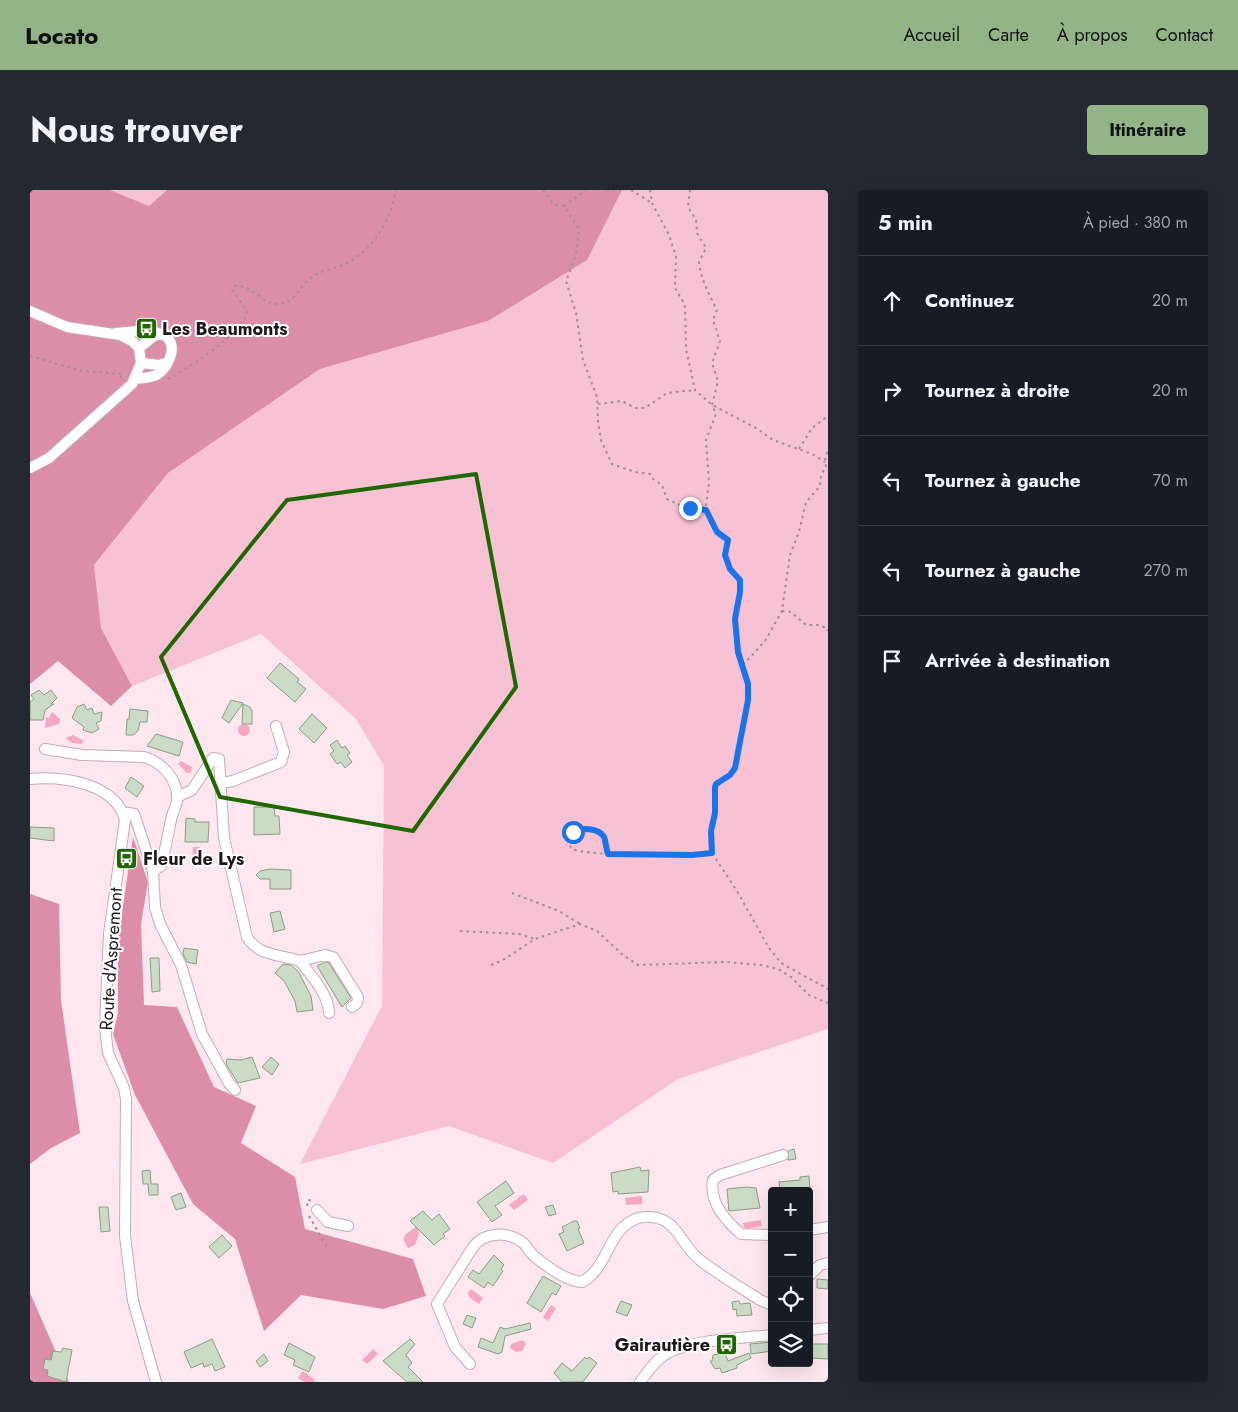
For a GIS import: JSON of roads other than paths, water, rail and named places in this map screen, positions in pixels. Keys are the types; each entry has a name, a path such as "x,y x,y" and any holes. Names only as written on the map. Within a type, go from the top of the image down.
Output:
{"street":[{"path":"30,311 67,327 110,334 132,341 139,348 141,363 135,379 49,458 30,468"},
{"path":"110,334 139,332 163,334"},
{"path":"139,348 154,336 163,334"},
{"path":"135,379 155,376 165,368 172,347 163,334"},
{"path":"141,363 159,365 166,363"},
{"path":"221,783 233,781 281,762 284,752 276,726"},
{"path":"45,749 82,755 135,755 153,759 168,772 177,797 161,866 152,870"},
{"path":"177,797 192,790 210,762 215,758 219,759 224,838 247,937 255,948 300,961 325,955 334,956 358,997 357,1003 352,1008"},
{"path":"30,779 55,779 89,787 113,799 123,812 134,814 152,870 155,907 160,924 181,965 202,1034 229,1083 235,1090"},
{"name":"Route d'Aspremont","path":"123,812 124,830 110,934 104,1027 108,1054 124,1088 126,1099 125,1236 133,1301 156,1382"},
{"path":"300,961 328,1002 329,1013"},
{"path":"768,1235 741,1234 717,1206 712,1197 712,1188 714,1180 720,1175 783,1156"},
{"path":"317,1210 328,1222 348,1226"},
{"path":"470,1364 455,1347 437,1304 478,1240 490,1235 512,1236 522,1242 533,1255 572,1280 582,1282 600,1265 616,1235 628,1223 639,1218 658,1218 676,1229 698,1258 760,1300 768,1303"},
{"path":"813,1229 828,1227"},
{"path":"813,1272 820,1265 828,1263"},
{"path":"813,1330 828,1328"},
{"path":"640,1382 662,1356 673,1350 691,1345 768,1335"}],"place":[{"name":"Les Beaumonts","path":"146,329"},
{"name":"Fleur de Lys","path":"127,859"},
{"name":"Gairautière","path":"726,1345"}]}
